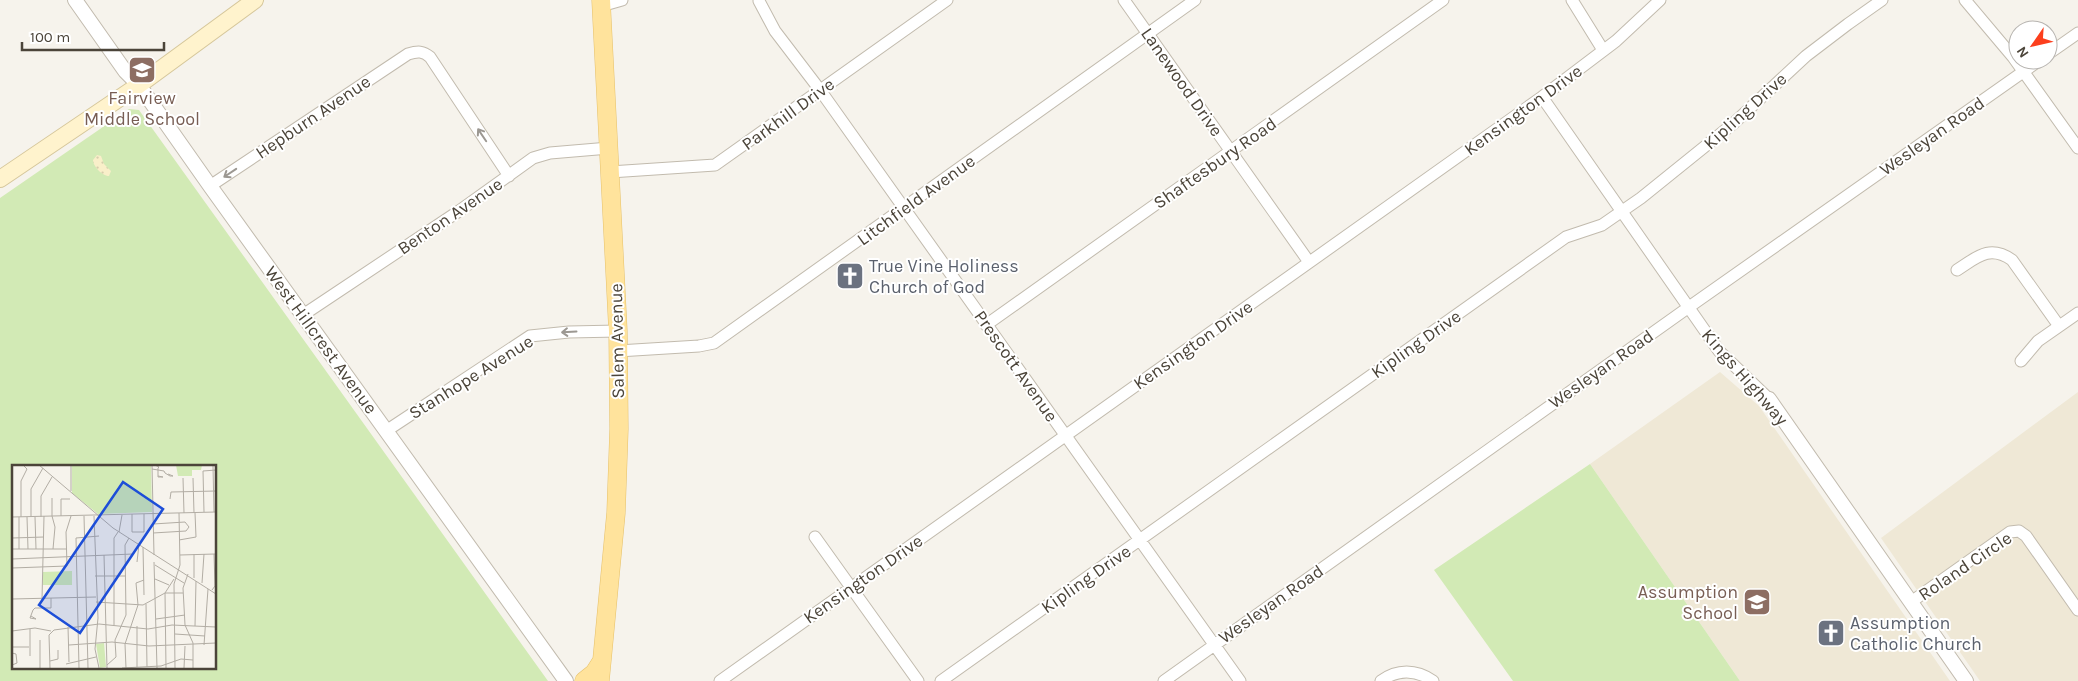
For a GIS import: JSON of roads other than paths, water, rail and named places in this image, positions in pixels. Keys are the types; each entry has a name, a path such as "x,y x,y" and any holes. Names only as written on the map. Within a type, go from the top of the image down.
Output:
{"main road":[{"path":"0,178 139,85 254,0"},
{"name":"Salem Avenue","path":"600,681 616,513 619,429 618,331 601,3"},
{"path":"584,681 594,673 601,662"}],"street":[{"name":"West Hillcrest Avenue","path":"75,0 125,71 139,85 566,681"},
{"path":"601,3 622,0"},
{"name":"Parkhill Drive","path":"610,172 715,165 947,0"},
{"name":"Lanewood Drive","path":"1124,0 1309,262"},
{"name":"Litchfield Avenue","path":"618,350 711,344 1195,0"},
{"name":"Shaftesbury Road","path":"986,325 1443,0"},
{"path":"1572,0 1604,50"},
{"name":"Kensington Drive","path":"720,681 1542,97 1604,50 1660,0"},
{"name":"Kipling Drive","path":"941,681 1566,237 1602,225 1622,211 1719,136 1812,51 1882,0"},
{"path":"1965,0 2024,71 2078,148"},
{"name":"Prescott Avenue","path":"759,2 775,31 820,90 1240,681"},
{"path":"2058,47 2078,33"},
{"name":"Hepburn Avenue","path":"210,186 408,54 417,52 424,53 430,58 509,176"},
{"name":"Wesleyan Road","path":"1164,681 2024,71"},
{"name":"Kings Highway","path":"1542,97 1719,351 1769,399 1966,681"},
{"name":"Benton Avenue","path":"303,315 533,158 550,153 609,148"},
{"path":"1957,270 1984,253 1998,252 2008,256 2059,326"},
{"path":"2021,361 2032,346 2078,313"},
{"name":"Stanhope Avenue","path":"386,431 530,336 569,332 618,331"},
{"name":"Roland Circle","path":"1911,602 2010,532 2019,531 2026,536 2078,610"},
{"path":"815,537 918,681"},
{"path":"1380,681 1396,673 1413,672 1433,681"}],"place":[{"name":"Fairview Middle School","path":"142,70"},
{"name":"True Vine Holiness Church of God","path":"850,276"},
{"name":"Assumption School","path":"1757,602"},
{"name":"Assumption Catholic Church","path":"1831,633"}]}
